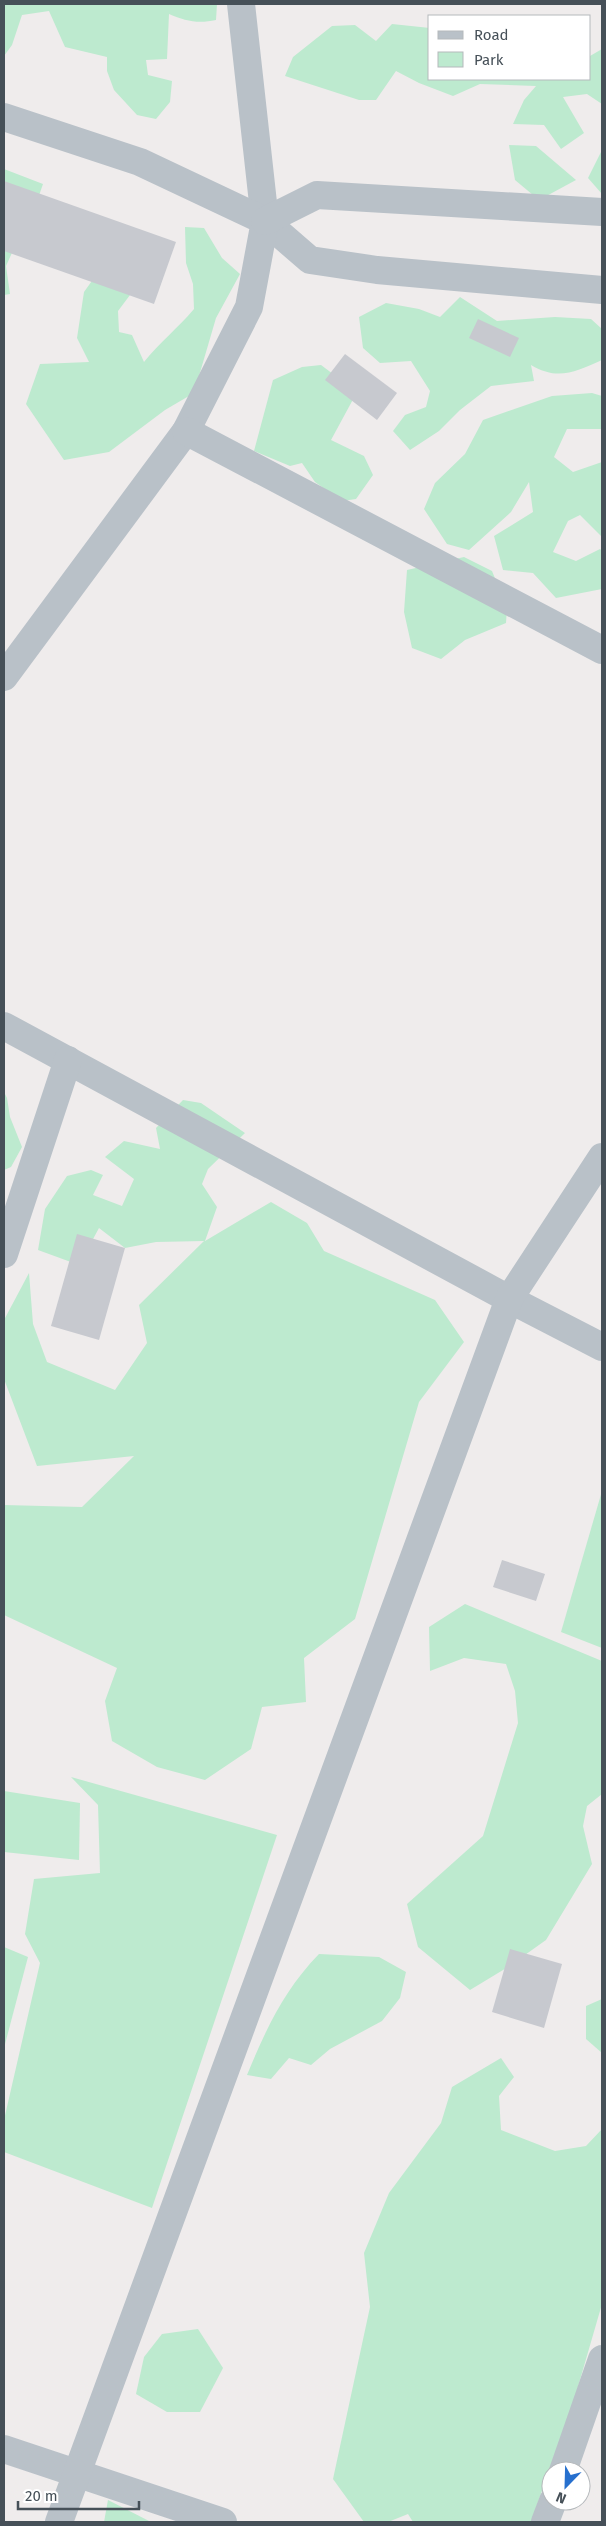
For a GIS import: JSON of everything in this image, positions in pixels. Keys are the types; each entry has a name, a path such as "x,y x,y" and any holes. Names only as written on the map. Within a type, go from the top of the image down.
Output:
{"street":[{"path":"4,677 186,431 249,307 265,221 241,4"},
{"path":"4,117 140,162 265,221 310,260 377,270 602,290"},
{"path":"265,221 317,195 602,212"},
{"path":"186,431 602,650"},
{"path":"4,1026 509,1300 602,1347"},
{"path":"4,1254 68,1060"},
{"path":"59,2522 509,1300 602,1157"},
{"path":"566,2461 602,2359"},
{"path":"4,2448 223,2522"}],"green space":[{"path":"4,4 217,4 216,20 192,21 169,14 167,59 146,60 148,75 172,81 170,102 156,119 137,115 114,90 107,71 107,57 65,47 49,11 22,15 12,45 4,56"},
{"path":"392,24 428,28 428,80 591,80 591,55 602,49 602,104 587,94 563,97 584,133 561,149 544,125 513,124 524,100 536,86 480,84 453,96 419,83 396,71 376,100 359,100 285,76 293,57 332,26 355,25 376,41"},
{"path":"509,145 536,146 576,180 539,200 515,180"},
{"path":"602,150 602,194 588,178"},
{"path":"4,169 43,184 36,204 6,266 10,294 4,295"},
{"path":"185,227 204,228 222,258 240,274 216,318 194,393 165,410 109,452 64,460 26,404 40,364 89,362 77,338 84,292 104,264 136,287 118,311 119,332 132,335 144,362 194,309 193,284 186,263"},
{"path":"460,297 497,321 555,317 591,319 602,329 602,360 575,371 558,374 541,370 531,365 534,381 491,386 460,410 439,431 410,450 393,431 405,415 426,407 430,391 411,361 380,363 363,348 359,317 386,303 419,309 440,317"},
{"path":"321,365 357,392 331,440 364,456 373,475 356,499 342,501 315,482 302,463 290,466 254,451 273,380 302,367"},
{"path":"592,393 602,396 602,429 567,429 554,457 573,472 602,462 602,537 580,515 568,521 553,552 576,561 600,549 602,551 602,589 556,598 533,573 503,570 494,536 533,512 529,482 511,512 469,550 447,544 424,509 435,483 465,454 483,420 552,396"},
{"path":"464,557 492,571 507,608 506,623 465,640 441,659 412,648 404,612 407,570"},
{"path":"4,1092 7,1098 10,1117 22,1147 11,1167 4,1170"},
{"path":"183,1100 201,1103 245,1133 208,1169 202,1184 217,1207 205,1241 271,1202 307,1223 324,1251 435,1300 464,1342 419,1402 355,1619 304,1658 306,1702 262,1707 251,1749 205,1780 157,1767 112,1741 105,1701 117,1668 4,1615 4,1505 82,1507 134,1456 37,1466 4,1379 4,1320 29,1273 33,1324 47,1362 115,1390 147,1343 139,1305 204,1241 156,1242 125,1248 99,1228 79,1265 38,1250 45,1209 67,1176 91,1170 103,1175 93,1195 122,1206 134,1179 105,1157 124,1141 160,1149 156,1128"},
{"path":"602,1491 602,1648 561,1632"},
{"path":"465,1604 602,1661 602,1794 587,1806 583,1826 592,1864 546,1940 508,1967 470,1990 418,1947 407,1904 483,1836 518,1723 515,1691 506,1664 464,1658 430,1671 429,1627"},
{"path":"71,1777 277,1835 152,2208 4,2152 4,2120 40,1963 25,1934 34,1879 100,1873 98,1805"},
{"path":"4,1791 80,1803 79,1860 4,1852"},
{"path":"4,1947 28,1957 4,2048"},
{"path":"319,1954 379,1957 406,1972 400,1998 382,2021 330,2049 311,2065 289,2058 271,2079 247,2075 277,2011 296,1982"},
{"path":"602,1999 602,2053 586,2039 586,2006"},
{"path":"501,2058 514,2077 499,2096 501,2130 555,2151 586,2146 602,2129 602,2304 575,2397 552,2461 541,2461 541,2494 531,2522 413,2522 408,2514 388,2522 364,2522 333,2479 370,2307 364,2253 389,2193 441,2123 452,2087"},
{"path":"198,2329 223,2368 200,2412 167,2412 136,2394 144,2357 162,2334"},
{"path":"108,2500 151,2522 104,2522"}],"building":[{"path":"4,181 176,242 154,304 4,251"},
{"path":"478,319 519,338 510,357 469,338"},
{"path":"345,354 397,393 377,420 325,380"},
{"path":"77,1234 125,1248 99,1340 51,1326"},
{"path":"502,1560 545,1574 536,1601 493,1587"},
{"path":"510,1949 562,1964 544,2028 492,2012"}]}
